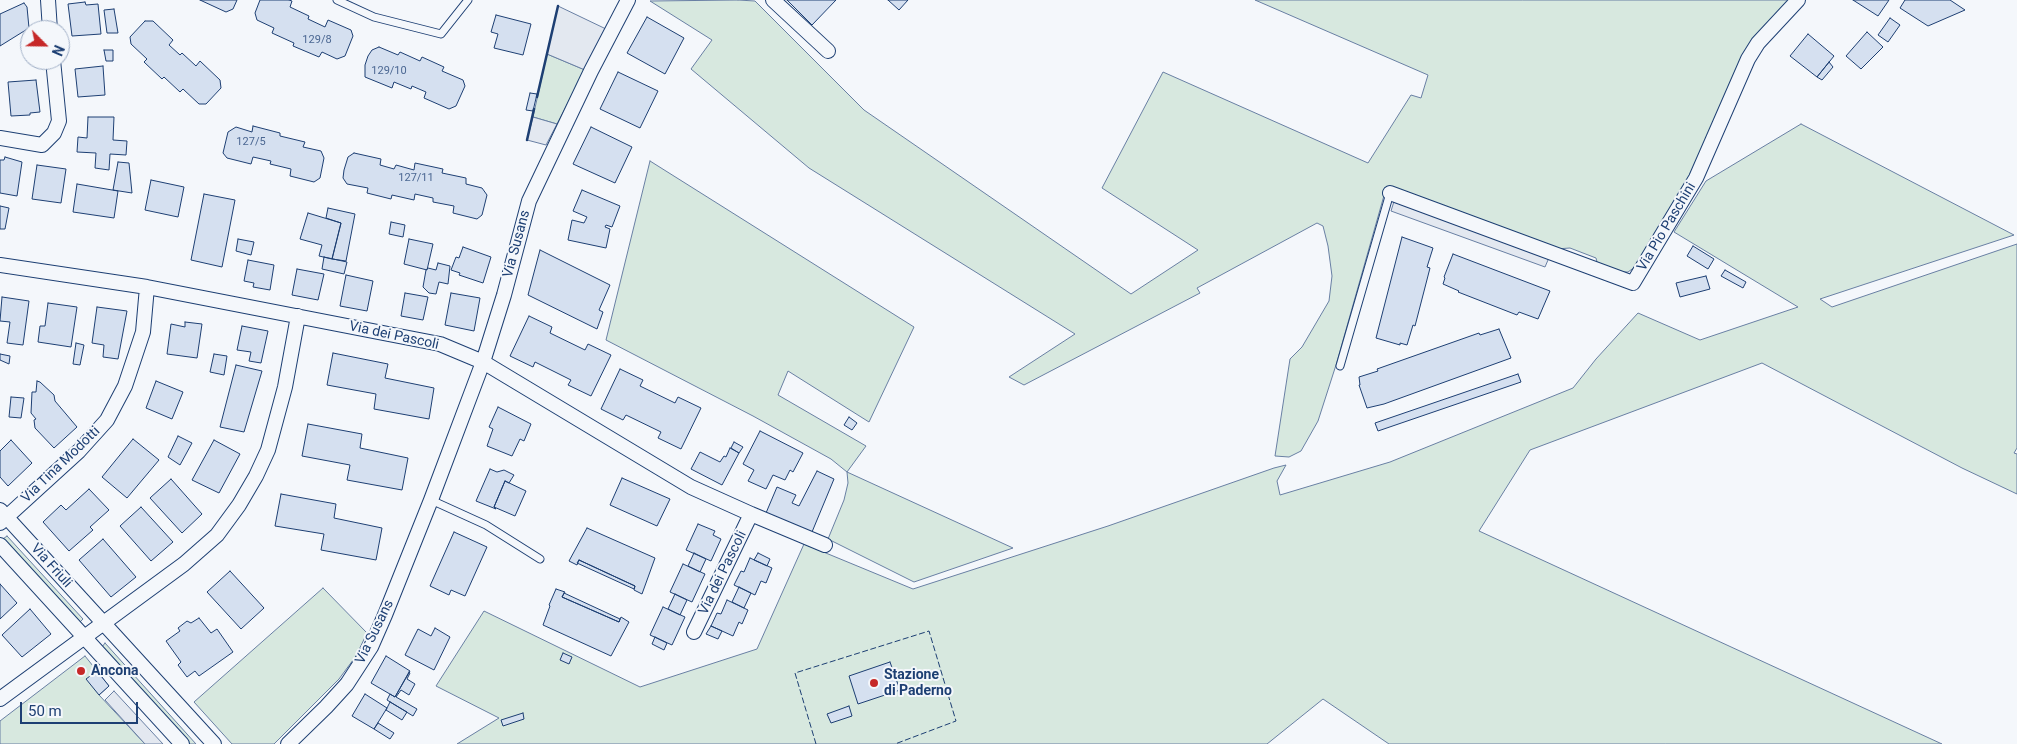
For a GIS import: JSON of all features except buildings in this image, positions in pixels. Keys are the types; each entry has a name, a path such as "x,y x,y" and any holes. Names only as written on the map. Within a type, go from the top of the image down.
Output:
{"street":[{"path":"48,0 49,20"},
{"name":"Via Susans","path":"288,744 326,707 346,684 363,660 385,615 483,362 504,295 529,201 591,71 628,0"},
{"path":"773,0 828,51"},
{"name":"Via Pio Paschini","path":"1390,193 1633,283 1696,178 1748,59 1758,43 1798,0"},
{"path":"0,138 42,146 54,133 59,121 54,70"},
{"name":"Via dei Pascoli","path":"0,265 147,287 440,344 483,362 691,487 825,546"},
{"name":"Via Tina Modotti","path":"2,517 79,451 107,420 125,386 142,332 147,287"},
{"path":"0,699 102,622 184,564 217,534 239,505 256,476 268,450 285,387 298,316"},
{"name":"Via dei Pascoli","path":"694,632 750,514"},
{"name":"Via Friuli","path":"2,517 214,744"},
{"name":"Via Friuli","path":"0,544 182,744"}],"lane":[{"path":"337,0 374,17 441,34 468,0"},
{"path":"1340,366 1390,193"},
{"path":"431,500 486,525 540,559"}],"shaded area":[{"path":"1255,0 1790,0 1752,42 1691,176 1639,264 1628,272 1618,272 1598,266 1596,258 1570,248 1556,249 1385,192 1336,365 1318,421 1301,451 1289,457 1275,456 1290,359 1302,347 1329,301 1332,276 1323,226 1317,223 1197,288 1200,293 1024,385 1009,377 1075,334 809,168 691,69 712,40 650,1 755,1 864,110 1131,294 1198,250 1102,188 1163,72 1368,163 1411,95 1421,98 1428,75"},
{"path":"558,6 606,29 585,70 547,54"},
{"path":"547,54 585,70 557,124 533,117"},
{"path":"533,117 557,124 546,145 527,140"},
{"path":"1801,124 2014,235 1820,299 1832,307 2017,244 2017,448 2014,453 2017,454 2017,494 1962,468 1762,363 1530,450 1479,531 1942,744 1389,744 1323,699 1267,744 457,744 499,718 436,686 484,611 640,687 757,649 804,544 913,589 1108,526 1274,468 1286,465 1277,481 1280,495 1390,462 1573,388 1596,359 1638,313 1700,340 1798,307 1674,232 1706,181"},
{"path":"650,161 914,327 869,422 788,371 778,395 866,446 847,472 831,459 753,416 606,340"},
{"path":"1396,195 1551,253 1545,267 1391,211"},
{"path":"847,472 1013,548 914,582 828,539 844,500 848,483"},
{"path":"7,536 83,619 80,622 3,539"},
{"path":"323,588 367,633 356,656 339,679 274,744 232,744 194,702"},
{"path":"105,643 196,744 190,744 102,647"},
{"path":"85,656 109,686 99,695 145,744 0,744 0,721"},
{"path":"114,691 163,744 145,744 105,700"}],"fence":[{"path":"816,744 795,673 929,631 956,721 895,744"}],"wall":[{"path":"537,97 558,6"},
{"path":"527,140 534,109"}],"place":[{"name":"Ancona","path":"81,671"},
{"name":"Stazione di Paderno","path":"874,683"}]}
